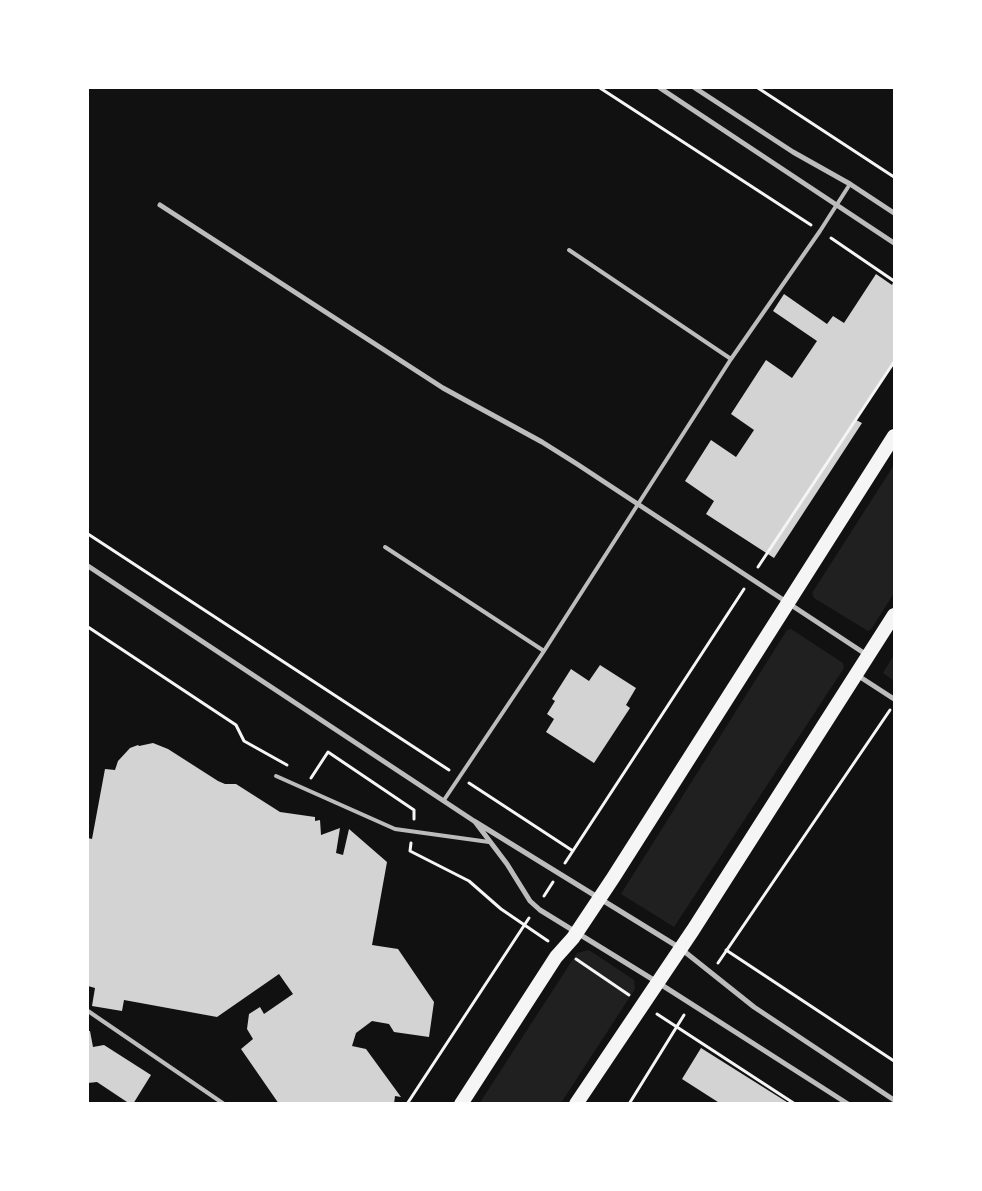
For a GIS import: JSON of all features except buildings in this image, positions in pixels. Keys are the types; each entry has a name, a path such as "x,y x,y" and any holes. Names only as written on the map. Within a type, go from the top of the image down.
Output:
{"highway":[{"path":"461,1104 561,950 576,933 600,897 894,436"},
{"path":"576,1104 680,948 894,615"}],"street":[{"path":"660,88 894,243"},
{"path":"695,88 793,152 850,184 894,213"},
{"path":"160,205 443,388 542,442 868,656"},
{"path":"88,566 474,821 680,948 712,972 754,1008 894,1100"},
{"path":"855,674 894,699"},
{"path":"474,821 507,864 526,895 536,907 848,1104"}],"lane":[{"path":"444,800 544,652 654,476 731,359 850,184"},
{"path":"569,250 731,359"},
{"path":"385,547 544,652"},
{"path":"276,776 395,829 489,842"},
{"path":"88,1011 224,1104"}],"path":[{"path":"600,88 894,280"},
{"path":"758,88 894,177"},
{"path":"759,566 894,362"},
{"path":"88,534 573,851"},
{"path":"407,1104 751,578"},
{"path":"88,627 236,726 244,740 289,766"},
{"path":"712,972 894,703"},
{"path":"304,775 311,779 328,752 414,810 410,851 469,881 501,909 524,925 795,1104"},
{"path":"726,950 894,1061"},
{"path":"629,1104 676,1026"}],"shaded area":[{"path":"894,465 894,593 872,628 868,631 814,598 812,593"},
{"path":"791,629 843,663 844,668 674,927 621,894 787,630"},
{"path":"894,655 894,681 883,673"},
{"path":"589,950 634,980 635,989 561,1103 479,1104 577,953"}]}
